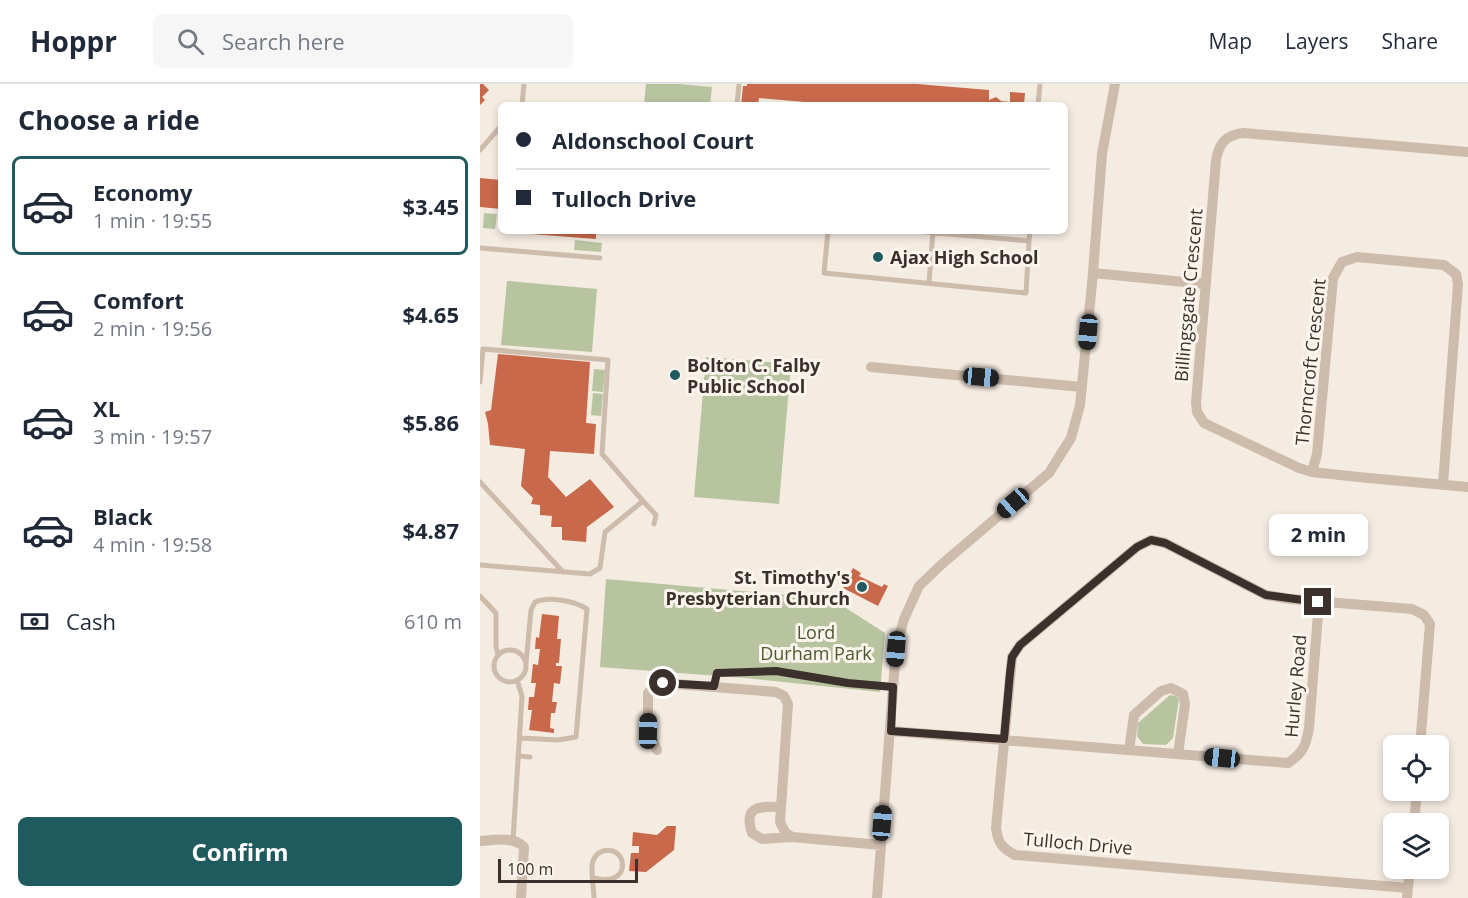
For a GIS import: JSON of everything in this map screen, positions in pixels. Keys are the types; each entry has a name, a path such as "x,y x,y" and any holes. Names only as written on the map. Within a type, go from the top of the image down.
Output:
{"street":[{"path":"877,898 896,649 904,619 919,586 1049,473 1071,438 1082,387 1102,154 1115,84"},
{"name":"Billingsgate Crescent","path":"1468,152 1243,133 1232,134 1224,139 1218,148 1216,160 1196,394 1197,412 1204,423 1290,465 1312,472 1468,487"},
{"name":"Thorncroft Crescent","path":"1312,472 1317,454 1333,278 1342,262 1357,257 1443,265 1456,274 1458,284 1443,484"},
{"path":"1093,273 1205,284"},
{"path":"871,367 1082,387"},
{"name":"Tulloch Drive","path":"1408,893 1015,855 1002,848 996,828 1012,657 1020,645 1137,547 1151,540 1165,543 1266,595 1318,602 1412,609 1424,615 1430,624 1421,735"},
{"name":"Hurley Road","path":"891,731 1288,763 1306,747 1318,602"},
{"path":"657,750 648,731 648,693 655,686 663,683 714,686 776,692 784,696 788,705 780,822 785,832 792,837"},
{"path":"1130,750 1134,715 1161,691 1171,688 1183,694 1185,704 1178,754"},
{"path":"781,807 760,806 752,812 748,821 752,833 762,838 792,837 881,845"},
{"path":"480,841 513,840 520,842 524,847 521,898"}],"lane":[{"path":"522,102 524,84"},
{"path":"736,102 738,84"},
{"path":"1038,102 1040,84"},
{"path":"480,150 498,129"},
{"path":"828,234 824,273 1026,293 1030,234"},
{"path":"929,283 933,234"},
{"path":"954,234 1029,241"},
{"path":"480,248 600,258"},
{"path":"480,382 483,349 608,360 602,454 656,515 654,524"},
{"path":"480,482 563,572"},
{"path":"480,565 590,574 600,568 604,532 643,501"},
{"path":"480,596 496,613 498,655 494,665 498,676 507,681 517,680 524,673 531,610 535,602 541,599 578,603 587,609 576,737 558,741 520,738"},
{"path":"498,655 512,650 521,654 526,663"},
{"path":"714,686 717,673 776,671 848,683 893,687"},
{"path":"513,840 522,696 517,680"},
{"path":"519,756 530,757"},
{"path":"594,878 604,880 618,876 623,863 619,855 612,851 604,851 592,862 594,898"}],"green space":[{"path":"646,84 712,87 710,102 644,102"},
{"path":"484,213 497,214 495,229 483,228"},
{"path":"575,240 602,243 601,252 574,250"},
{"path":"507,281 597,289 592,352 501,345"},
{"path":"706,357 791,364 779,504 694,497"},
{"path":"594,369 605,370 603,392 592,391"},
{"path":"593,393 603,394 601,416 591,415"},
{"name":"Lord Durham Park","path":"606,579 832,599 885,633 880,692 745,678 600,667"},
{"path":"1170,695 1179,699 1173,738 1166,745 1143,744 1137,736 1138,723"}],"building":[{"path":"480,84 489,90 482,97 485,100 480,105"},
{"path":"747,84 917,84 989,90 989,100 996,97 1001,101 1010,102 805,102 759,98 758,102 741,102 743,86"},
{"path":"1010,92 1025,93 1024,102 1010,102"},
{"path":"480,178 498,180 498,209 480,207"},
{"path":"531,234 596,234 596,239"},
{"path":"498,354 590,362 586,423 596,424 594,454 550,451 548,477 566,497 590,479 614,507 587,527 586,542 562,540 562,527 551,527 552,516 540,515 540,505 531,504 533,498 521,486 525,449 490,445 485,412 491,410"},
{"name":"St. Timothy's Presbyterian Church","path":"853,568 861,573 859,576 882,587 884,584 888,586 878,606 843,588"},
{"path":"542,614 559,616 557,639 561,639 559,663 556,663 556,666 562,666 560,684 554,683 552,702 557,702 555,713 551,713 550,728 554,729 554,733 529,730 532,710 528,710 529,697 534,697 536,683 531,683 533,664 538,665 540,649 535,649"},
{"path":"667,826 676,826 674,850 646,872 629,871 631,853 639,853 639,846 632,846 633,832 657,835"}],"place":[{"name":"Ajax High School","path":"878,257"},
{"name":"Bolton C. Falby Public School","path":"675,375"},
{"name":"St. Timothy's Presbyterian Church","path":"862,587"}],"route":[{"path":"663,683 714,686 717,673 776,671 848,683 893,687 891,731 1004,739 1012,657 1020,645 1137,547 1151,540 1165,543 1266,595 1318,602"}]}
